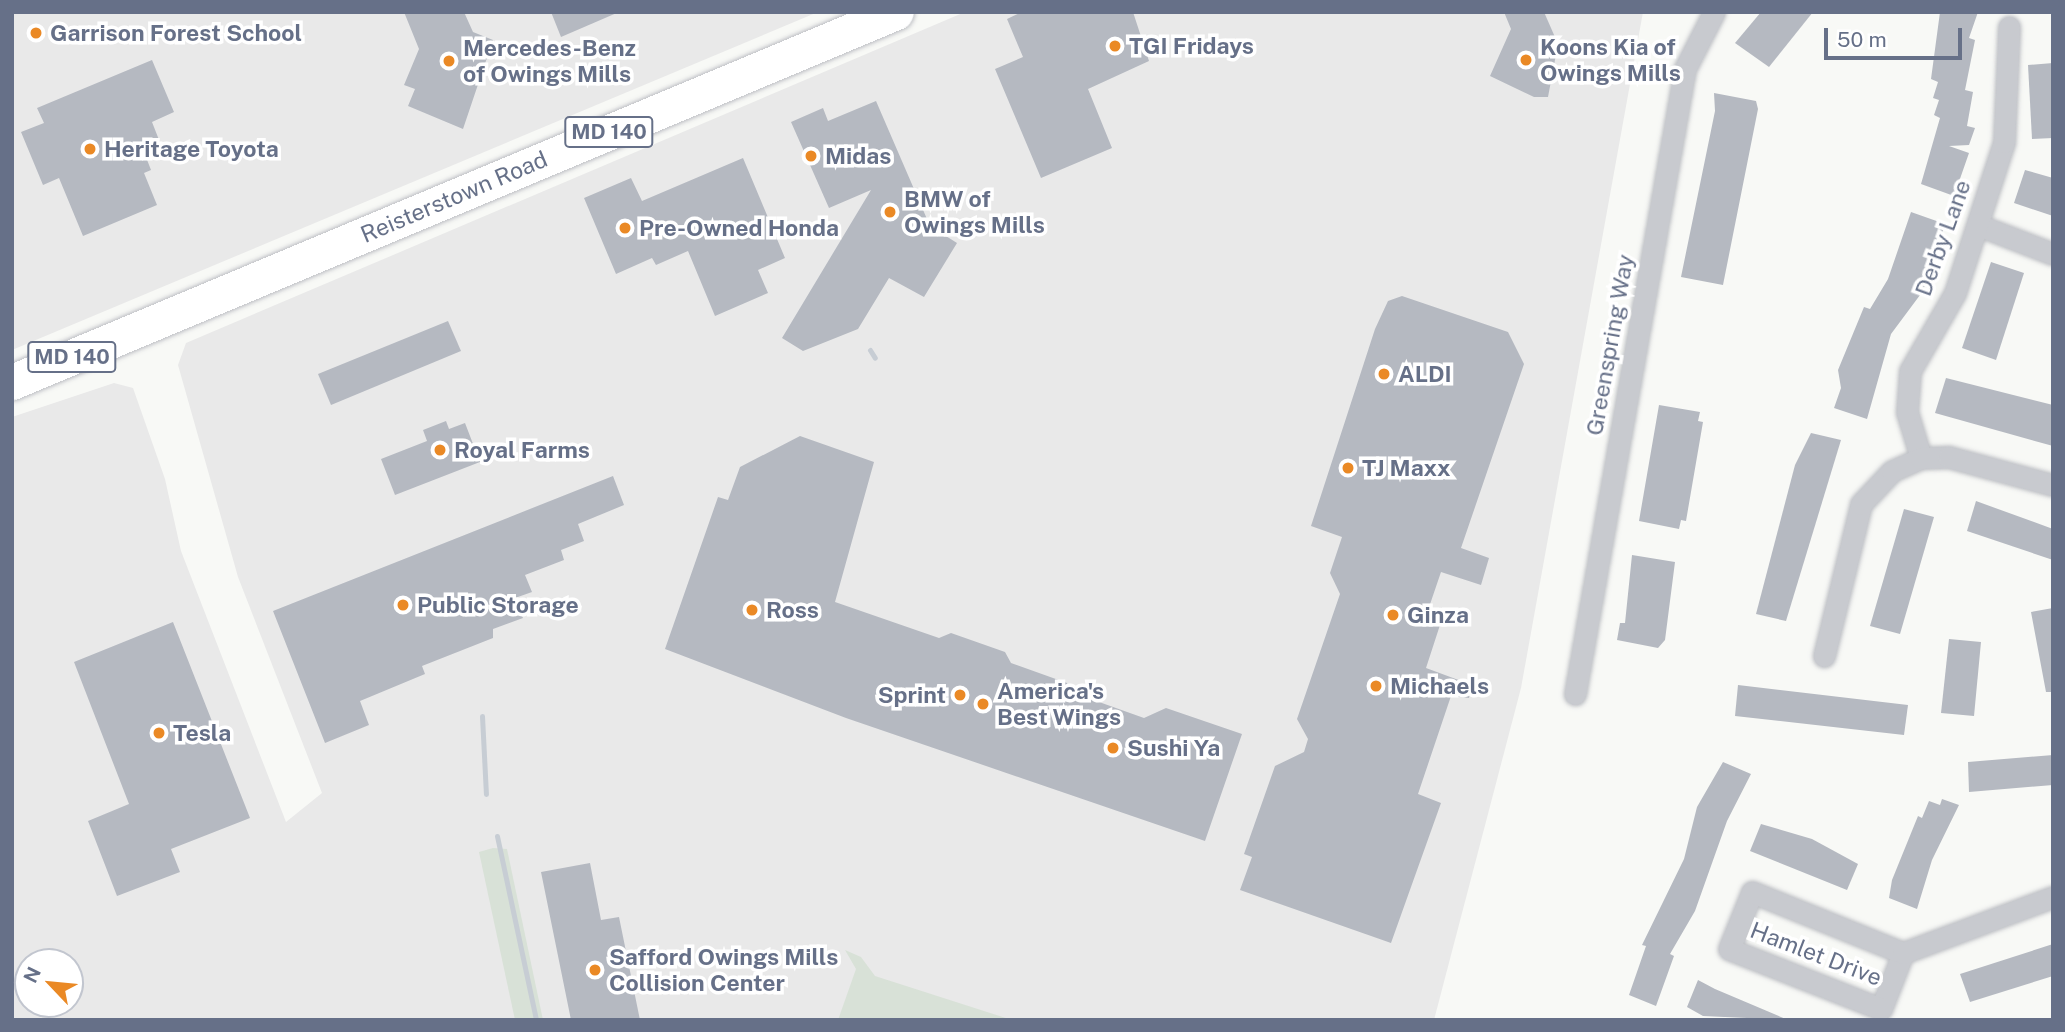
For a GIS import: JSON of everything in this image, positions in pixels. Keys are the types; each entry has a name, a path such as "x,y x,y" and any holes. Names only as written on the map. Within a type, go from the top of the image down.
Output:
{"main road":[{"name":"Reisterstown Road","path":"12,382 896,12"}],"street":[{"name":"Greenspring Way","path":"1575,694 1685,69 1714,12"},
{"name":"Derby Lane","path":"1921,458 1907,412 1910,371 1955,293 2004,142 2009,27"},
{"path":"1978,225 2053,254"},
{"path":"1824,656 1861,504 1892,471 1921,458 1979,461 2053,485"},
{"name":"Hamlet Drive","path":"1903,953 1881,1009 1729,949 1752,892 1903,953 2053,897"}],"shaded area":[{"path":"12,12 818,12 12,350"},
{"path":"965,12 1643,12 1521,688 1434,1020 12,1020 12,417 114,383 133,388 165,479 181,551 286,822 322,793 238,577 178,365 186,343"},
{"path":"493,848 507,849 543,1020 515,1020 479,852"},
{"path":"845,950 861,957 875,976 1012,1020 838,1020 856,969"}],"building":[{"name":"Mercedes-Benz of Owings Mills","path":"404,12 464,12 473,32 493,40 463,129 408,106 415,89 404,85 419,49"},
{"path":"551,12 619,12 561,37"},
{"path":"1022,12 1133,12 1149,61 1088,89 1112,148 1041,178 995,69 1023,57 1007,19"},
{"name":"Koons Kia of Owings Mills","path":"1504,12 1544,12 1558,44 1548,97 1534,97 1490,76 1511,29"},
{"path":"1761,12 1813,12 1769,67 1735,43"},
{"path":"1940,12 1978,12 1969,38 1975,40 1965,90 1973,92 1967,126 1975,128 1969,145 1949,146 1969,153 1954,196 1921,184 1940,118 1934,115 1939,100 1933,98 1938,82 1931,79"},
{"name":"Heritage Toyota","path":"152,60 174,112 152,122 161,145 144,152 151,170 144,173 157,205 83,236 59,178 43,185 21,132 44,123 37,108"},
{"path":"2053,63 2053,138 2032,139 2028,65"},
{"path":"1714,93 1756,101 1758,109 1723,285 1681,277 1715,111"},
{"name":"BMW of Owings Mills","path":"876,101 930,226 957,243 924,297 889,278 858,329 803,351 782,338 871,190 829,208 791,122 823,108 828,121"},
{"path":"743,158 785,258 758,270 768,293 715,316 688,251 656,265 652,258 616,274 584,198 631,178 642,201"},
{"path":"2025,170 2053,178 2053,216 2014,203"},
{"path":"1911,212 1945,224 1923,291 1891,334 1867,419 1834,408 1841,388 1838,370 1864,307 1870,309 1888,279"},
{"path":"1991,262 2024,273 1996,360 1962,348"},
{"path":"1402,296 1508,332 1524,364 1461,548 1489,558 1481,585 1441,572 1425,619 1440,625 1426,668 1472,685 1469,698 1451,696 1418,794 1441,803 1391,943 1240,890 1252,857 1244,854 1275,766 1304,752 1308,739 1297,719 1340,594 1330,573 1342,537 1311,526 1375,329 1388,301"},
{"path":"448,321 461,351 331,405 318,374"},
{"path":"1946,378 2053,405 2053,446 1935,413"},
{"path":"1659,405 1700,412 1698,421 1703,422 1686,521 1681,520 1679,529 1639,521"},
{"name":"Royal Farms","path":"446,421 449,429 465,423 480,462 395,495 381,459 427,441 423,430"},
{"path":"1811,433 1841,440 1786,621 1756,614 1795,465"},
{"path":"800,436 874,462 835,602 939,638 951,633 1005,652 1011,663 1067,683 1071,692 1144,718 1166,708 1242,734 1205,841 846,718 665,649 718,497 728,500 740,467"},
{"name":"Public Storage","path":"613,476 624,505 578,524 584,541 561,550 564,560 525,575 532,592 515,598 523,618 493,629 493,638 422,666 425,674 360,701 369,725 325,743 273,611"},
{"path":"1976,501 2053,529 2053,560 1967,531"},
{"path":"1904,509 1934,517 1900,634 1870,626"},
{"path":"1632,555 1675,562 1665,640 1658,648 1617,640 1620,623 1625,623"},
{"path":"2053,608 2053,692 2046,692 2031,612"},
{"name":"Tesla","path":"173,622 250,818 171,849 180,872 117,896 88,821 129,804 74,662"},
{"path":"1949,639 1981,642 1974,716 1941,713"},
{"path":"1738,685 1908,705 1904,735 1735,716"},
{"path":"2053,755 2053,785 1969,792 1968,762"},
{"path":"1723,762 1751,774 1727,821 1695,911 1670,954 1674,956 1656,1006 1629,995 1646,946 1642,945 1684,859 1697,807"},
{"path":"1942,799 1959,805 1932,860 1917,909 1889,898 1892,880 1918,816 1922,818 1929,801 1940,805"},
{"path":"1761,824 1812,839 1858,864 1847,890 1750,851"},
{"name":"Safford Owings Mills Collision Center","path":"590,863 601,920 619,917 640,1020 571,1020 541,872"},
{"path":"2053,944 2053,976 1970,1002 1960,974"},
{"path":"1698,980 1788,1020 1703,1016 1687,1007"}],"waterway":[{"path":"870,350 875,358"},
{"path":"482,716 486,794"},
{"path":"497,836 536,1020"}],"place":[{"name":"Garrison Forest School","path":"36,33"},
{"name":"TGI Fridays","path":"1115,46"},
{"name":"Koons Kia of Owings Mills","path":"1526,60"},
{"name":"Mercedes-Benz of Owings Mills","path":"449,61"},
{"name":"Heritage Toyota","path":"90,149"},
{"name":"Midas","path":"811,156"},
{"name":"BMW of Owings Mills","path":"890,212"},
{"name":"Pre-Owned Honda","path":"625,228"},
{"name":"ALDI","path":"1384,374"},
{"name":"Royal Farms","path":"440,450"},
{"name":"TJ Maxx","path":"1348,468"},
{"name":"Public Storage","path":"403,605"},
{"name":"Ross","path":"752,610"},
{"name":"Ginza","path":"1393,615"},
{"name":"Michaels","path":"1376,686"},
{"name":"Sprint","path":"960,695"},
{"name":"America's Best Wings","path":"983,704"},
{"name":"Tesla","path":"159,733"},
{"name":"Sushi Ya","path":"1113,748"},
{"name":"Safford Owings Mills Collision Center","path":"595,970"}]}
